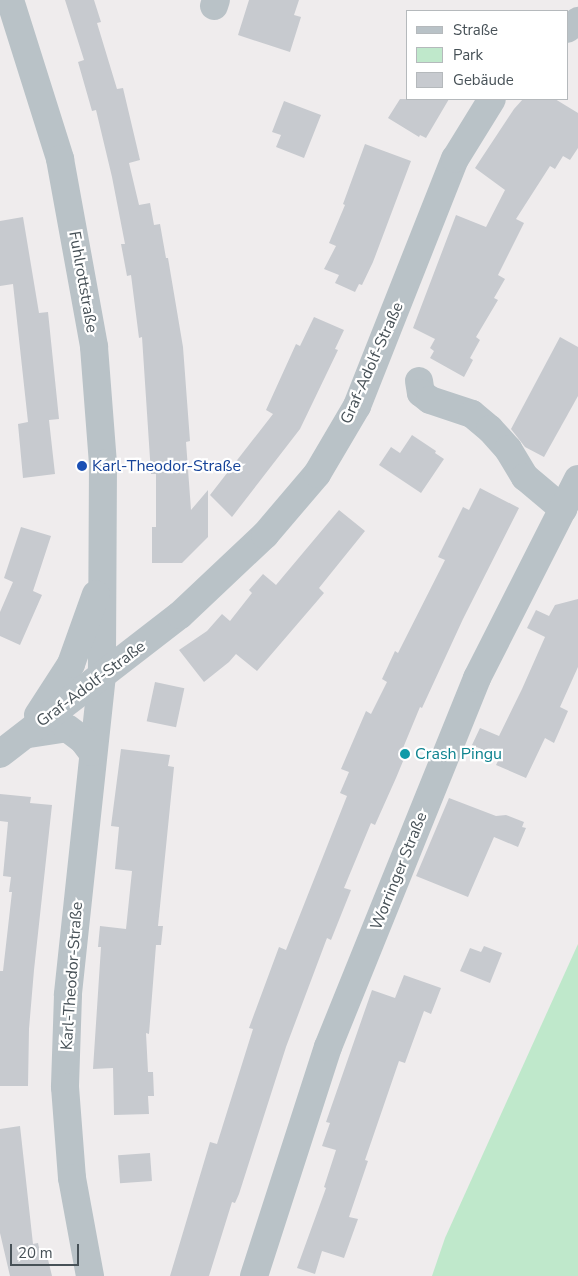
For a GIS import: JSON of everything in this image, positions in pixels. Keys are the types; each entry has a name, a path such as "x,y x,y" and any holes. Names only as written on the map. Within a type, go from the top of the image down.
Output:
{"street":[{"name":"Fuhlrottstraße","path":"10,0 60,159 94,347 104,469 102,675"},
{"name":"Graf-Adolf-Straße","path":"0,754 180,615 265,535 317,474 357,406 455,159 491,100"},
{"path":"419,380 421,393 430,400 472,414 490,429 508,449 525,477 563,509"},
{"name":"Worringer Straße","path":"254,1276 328,1047 477,678 578,479"},
{"name":"Fuhlrottstraße","path":"25,735 71,664 104,572"},
{"name":"Graf-Adolf-Straße","path":"104,613 115,627 135,634 157,633"},
{"name":"Karl-Theodor-Straße","path":"90,1276 72,1178 65,1087 68,995 92,752 102,675"},
{"name":"Graf-Adolf-Straße","path":"25,735 67,728 83,740 92,752"}],"green space":[{"path":"578,944 578,1276 432,1276 445,1238"}],"building":[{"path":"65,0 94,0 101,22 97,23 117,89 123,88 140,160 129,163 139,205 150,203 154,225 160,224 166,258 168,258 183,347 190,441 186,442 191,510 208,490 208,537 182,563 152,563 152,527 156,527 156,474 151,474 142,337 139,338 131,275 127,276 121,244 125,244 112,177 96,110 92,111 78,62 84,60"},
{"path":"249,0 299,0 294,15 301,17 290,52 238,35"},
{"path":"400,99 448,100 426,138 420,135 419,137 388,118"},
{"path":"522,100 557,100 578,113 578,148 570,160 563,156 555,169 550,166 516,219 524,223 498,275 505,279 494,298 498,300 476,337 480,340 470,358 473,360 464,377 430,358 434,351 430,348 435,339 413,328 456,215 486,227 505,190 475,168 514,109"},
{"path":"284,101 321,115 304,158 276,147 281,135 272,132"},
{"path":"365,144 411,161 373,262 362,285 359,284 355,292 335,283 339,275 324,269 336,246 329,243 345,205 343,204"},
{"path":"23,217 39,313 48,312 59,419 49,420 55,474 23,478 18,424 28,422 13,284 0,286 0,221"},
{"path":"314,317 344,330 335,349 338,350 300,429 232,517 210,495 273,414 266,410 296,344 300,346"},
{"path":"560,337 578,347 578,396 544,457 525,447 511,429"},
{"path":"412,435 436,451 435,453 444,459 421,493 379,465 391,447 400,453"},
{"path":"480,488 519,508 463,619 422,708 420,707 403,748 406,754 396,778 375,825 371,823 344,888 351,890 331,940 327,938 286,1047 239,1194 235,1203 232,1202 209,1276 170,1276 210,1142 217,1144 253,1029 249,1028 279,947 286,950 347,796 340,793 349,772 341,769 366,711 371,714 387,682 382,679 395,651 398,653 445,560 438,557 463,507 469,510"},
{"path":"339,510 365,531 319,588 324,593 257,671 236,654 204,682 179,650 207,631 222,614 230,621 252,593 249,590 263,574 276,585"},
{"path":"21,527 51,536 33,591 42,595 20,645 0,636 0,612 13,582 4,578"},
{"path":"578,599 578,667 560,707 568,711 554,743 545,738 526,778 496,765 500,757 472,745 480,728 499,736 522,689 545,637 527,628 536,610 549,616 555,605"},
{"path":"155,682 184,688 176,727 147,721"},
{"path":"121,749 170,755 168,766 174,767 158,926 163,926 161,945 156,945 149,1034 146,1033 148,1072 153,1072 154,1096 148,1096 149,1114 114,1115 113,1068 93,1069 101,947 98,947 100,926 126,929 132,871 115,869 119,827 111,826"},
{"path":"0,794 31,797 30,803 52,805 34,970 29,1029 28,1086 0,1086 0,971 3,971 12,892 9,892 11,877 3,876 8,822 0,821"},
{"path":"449,798 496,816 506,815 524,822 522,827 526,828 518,847 494,837 468,897 416,876"},
{"path":"484,946 502,953 490,983 460,971 470,948 481,952"},
{"path":"404,975 441,988 431,1014 424,1011 405,1063 399,1061 365,1160 368,1161 349,1217 358,1219 344,1258 322,1251 315,1274 297,1268 326,1188 324,1187 336,1150 322,1146 330,1123 326,1122 372,990 395,998"},
{"path":"20,1126 33,1244 38,1243 40,1252 46,1251 52,1276 10,1276 0,1233 0,1129"},
{"path":"150,1153 152,1181 120,1183 118,1155"}],"place":[{"name":"Karl-Theodor-Straße","path":"82,466"},
{"name":"Crash Pingu","path":"405,754"}]}
